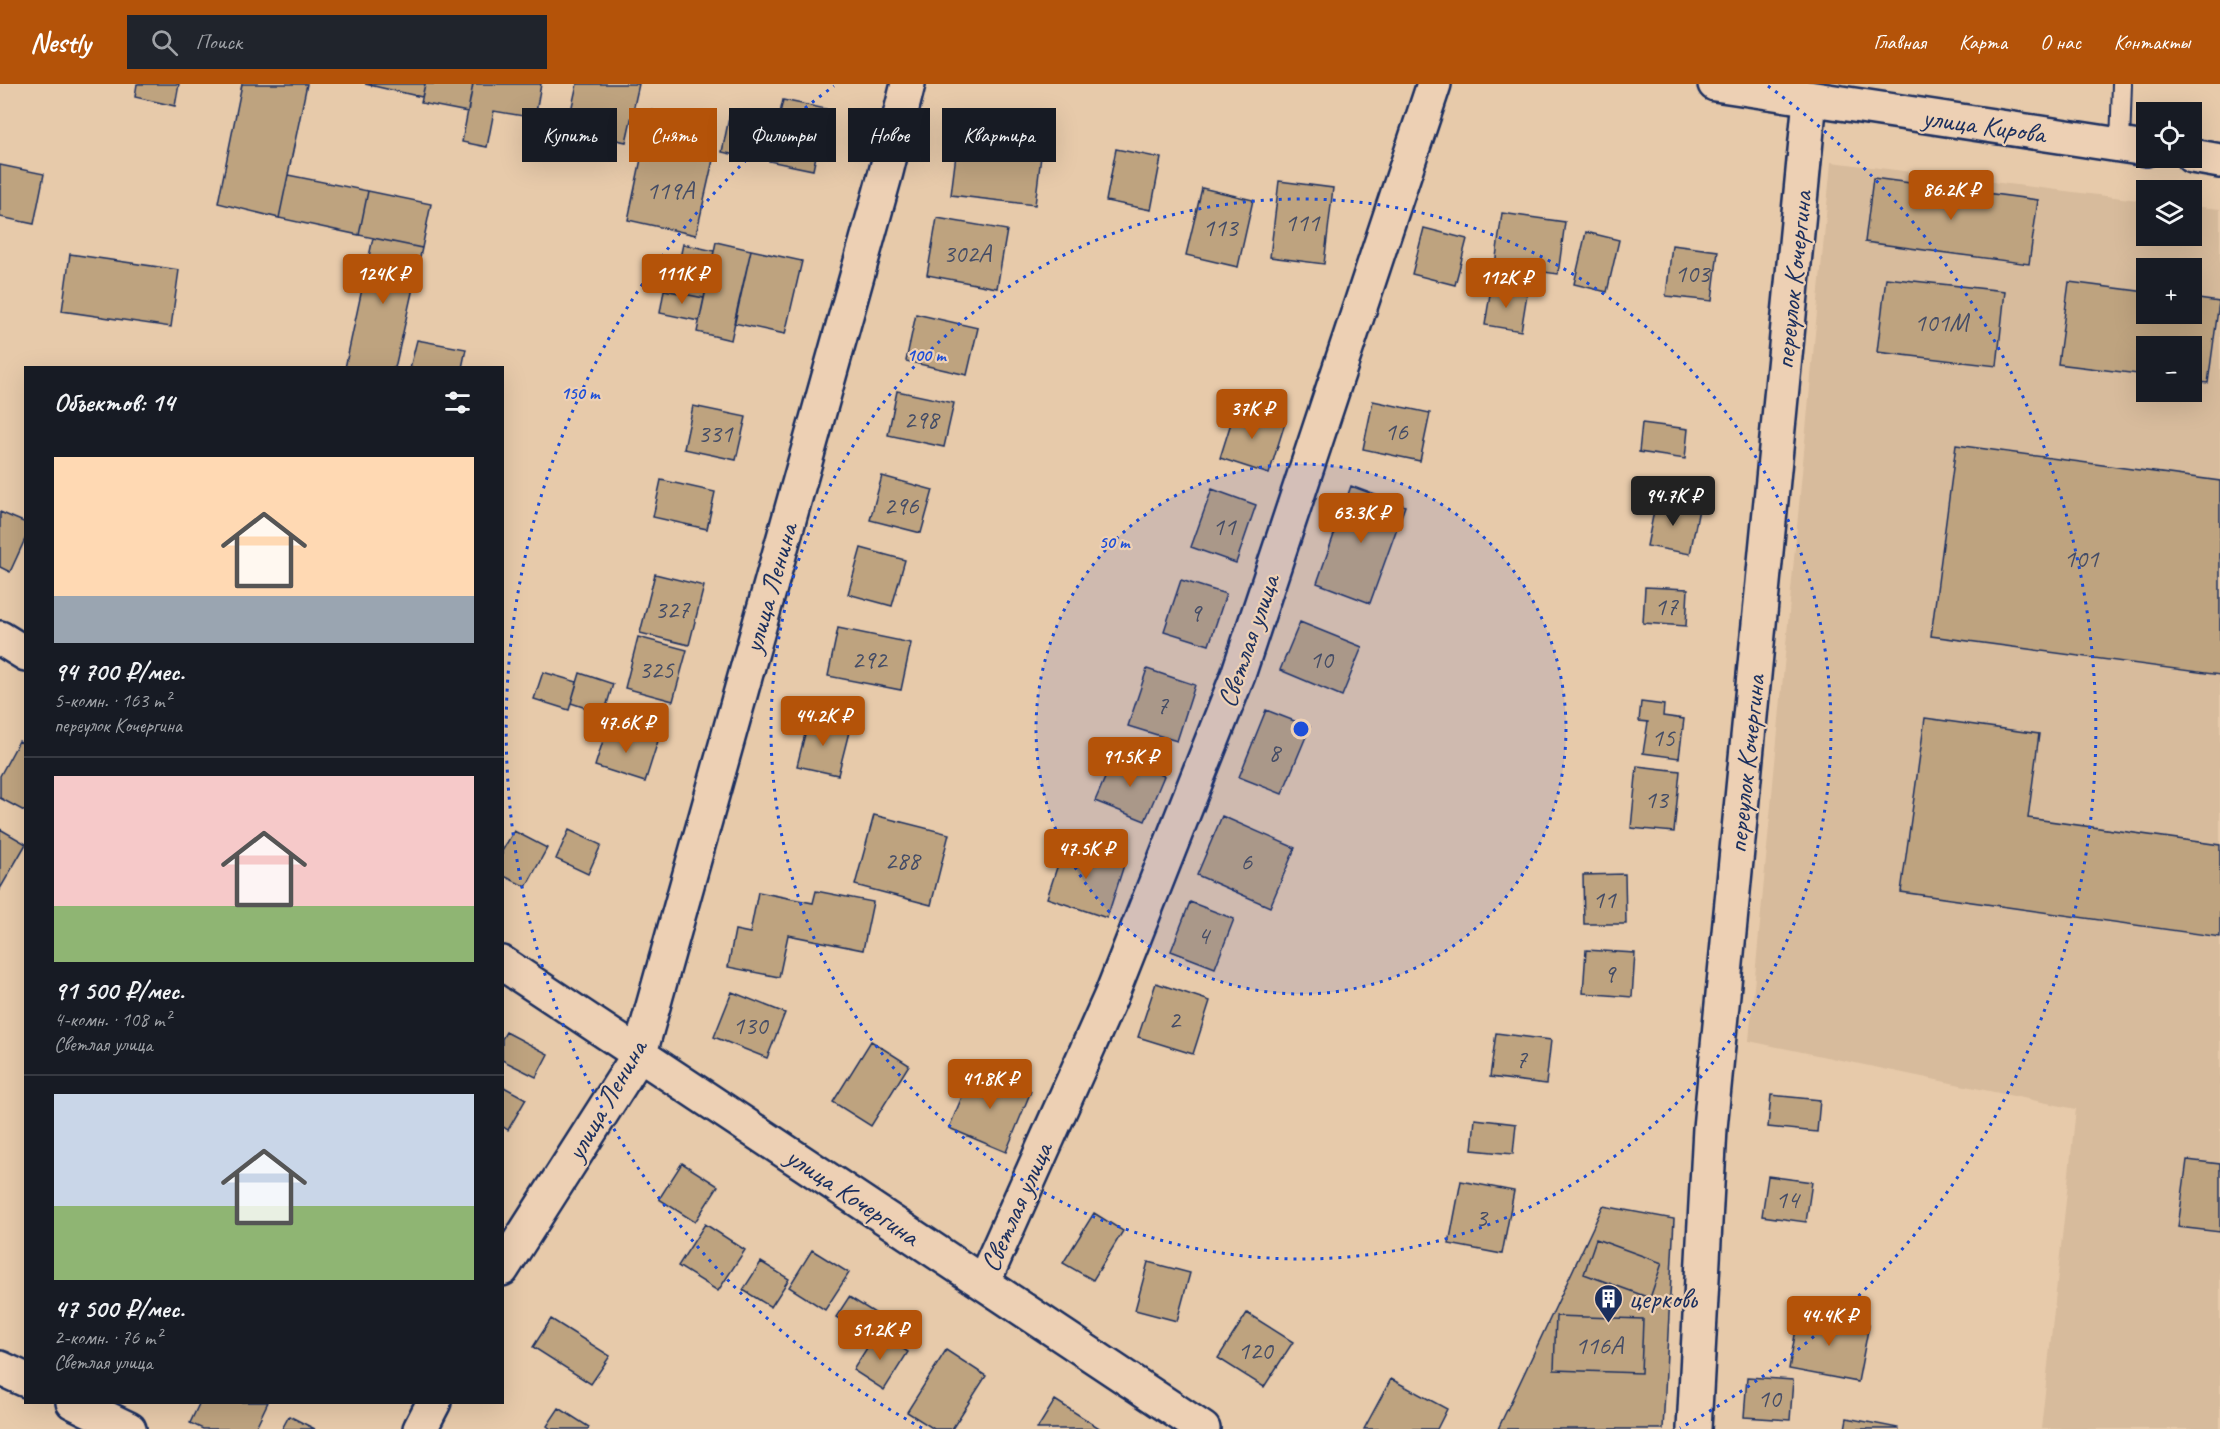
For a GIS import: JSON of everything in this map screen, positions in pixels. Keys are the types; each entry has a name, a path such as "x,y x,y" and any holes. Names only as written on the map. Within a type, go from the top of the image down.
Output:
{"street":[{"name":"улица Ленина","path":"504,1266 640,1053 908,84"},
{"name":"Светлая улица","path":"983,1283 1111,996 1238,675 1434,84"},
{"name":"улица Кирова","path":"1715,84 2133,147"},
{"name":"переулок Кочергина","path":"1694,1429 1710,1128 1810,99"},
{"path":"2202,158 2220,161"},
{"path":"0,638 24,653"},
{"name":"улица Кочергина","path":"504,964 1203,1429"},
{"path":"0,1368 24,1379"},
{"path":"77,1404 129,1429"},
{"path":"420,1429 433,1404"}],"lane":[{"path":"2122,84 2133,147"}],"shaded area":[{"path":"1831,162 2136,200 2136,246 2202,246 2202,207 2220,209 2220,1429 2041,1429 2076,1109 1749,1041"}],"building":[{"path":"137,84 179,84 175,106 135,97"},
{"path":"242,84 307,84 279,218 218,203"},
{"path":"365,84 425,84 422,97"},
{"path":"425,84 473,84 468,112 421,103"},
{"path":"473,84 541,84 537,108 522,108 522,116 494,111 487,147 462,142"},
{"path":"577,84 639,84 634,108 629,108 629,129 626,142 617,140 617,108 572,108"},
{"path":"783,100 821,108 781,108"},
{"path":"729,118 729,154 722,152"},
{"path":"1116,149 1161,158 1151,210 1106,201"},
{"path":"640,162 713,162 696,235 628,220"},
{"path":"774,162 815,162 813,170"},
{"path":"955,162 1040,162 1035,205 951,195"},
{"path":"0,165 44,174 34,224 0,217"},
{"path":"288,175 368,191 359,235 279,218"},
{"path":"1873,178 2038,200 2029,264 1865,242"},
{"path":"1279,181 1333,188 1324,264 1270,257"},
{"path":"1202,188 1253,200 1238,267 1186,255"},
{"path":"368,191 431,204 422,248 359,235"},
{"path":"1502,213 1565,222 1558,274 1495,265"},
{"path":"937,218 1007,230 997,288 927,275"},
{"path":"1424,228 1467,239 1455,285 1412,274"},
{"path":"1586,232 1619,240 1607,292 1574,284"},
{"path":"373,238 422,248 395,366 345,366"},
{"path":"716,242 751,250 731,340 697,332"},
{"path":"683,244 714,251 709,274 678,267"},
{"path":"1672,245 1718,251 1712,301 1666,296"},
{"path":"751,250 802,261 785,334 734,323"},
{"path":"70,254 179,270 171,327 62,311"},
{"path":"670,265 709,274 704,298 664,290"},
{"path":"1886,278 2005,291 1997,366 1877,352"},
{"path":"2069,282 2136,291 2136,324 2202,324 2202,299 2219,302 2208,383 2202,382 2202,336 2136,336 2136,374 2058,364"},
{"path":"1491,288 1527,294 1521,331 1485,325"},
{"path":"664,290 704,298 699,321 660,313"},
{"path":"916,314 978,328 967,375 906,361"},
{"path":"417,340 466,349 462,366 410,366"},
{"path":"897,391 954,403 944,447 888,435"},
{"path":"1373,401 1430,413 1420,461 1363,449"},
{"path":"693,406 746,417 736,460 684,449"},
{"path":"1236,407 1285,423 1269,474 1220,458"},
{"path":"1642,423 1688,429 1685,459 1639,452"},
{"path":"1956,445 2220,481 2220,675 1931,636"},
{"path":"882,476 933,490 921,533 870,520"},
{"path":"661,480 715,492 707,529 653,517"},
{"path":"1351,486 1405,506 1370,603 1317,583"},
{"path":"1212,489 1256,505 1236,563 1191,547"},
{"path":"1656,501 1699,509 1690,554 1647,546"},
{"path":"0,512 24,522 24,541 10,572 0,567"},
{"path":"861,548 905,560 892,606 848,594"},
{"path":"655,574 704,586 689,645 640,633"},
{"path":"1181,580 1226,594 1209,645 1164,631"},
{"path":"1645,587 1688,589 1686,626 1643,623"},
{"path":"1300,622 1362,647 1342,696 1280,670"},
{"path":"838,628 911,643 901,690 828,676"},
{"path":"638,637 687,650 673,701 625,688"},
{"path":"1147,669 1195,685 1177,741 1128,726"},
{"path":"543,672 577,682 569,710 534,699"},
{"path":"580,673 613,684 604,714 571,703"},
{"path":"1641,702 1664,705 1663,716 1684,719 1679,758 1643,753 1648,722 1639,721"},
{"path":"1266,710 1310,727 1282,794 1239,777"},
{"path":"809,718 850,728 838,775 797,766"},
{"path":"1925,718 2039,734 2028,818 2220,845 2220,937 1901,892"},
{"path":"608,725 658,741 645,782 595,766"},
{"path":"19,741 24,744 24,811 0,798 0,776"},
{"path":"1115,755 1164,776 1145,821 1095,801"},
{"path":"1637,766 1680,771 1674,832 1631,828"},
{"path":"874,815 949,834 931,905 855,885"},
{"path":"1222,816 1295,848 1270,907 1197,875"},
{"path":"0,829 24,843 24,847 0,889"},
{"path":"569,830 601,845 588,874 556,859"},
{"path":"514,831 547,848 526,887 504,876 504,848"},
{"path":"1065,843 1125,862 1107,918 1047,898"},
{"path":"1625,874 1626,924 1584,924 1583,875"},
{"path":"816,891 873,902 863,950 788,935 779,977 728,967 735,930 750,933 758,892 813,903"},
{"path":"1190,902 1234,919 1215,968 1171,951"},
{"path":"1586,950 1635,953 1632,997 1583,993"},
{"path":"1156,983 1210,1001 1193,1054 1138,1037"},
{"path":"732,992 785,1013 767,1058 714,1037"},
{"path":"506,1032 548,1054 536,1077 504,1061"},
{"path":"1496,1033 1551,1040 1546,1084 1490,1077"},
{"path":"871,1041 909,1065 871,1126 833,1102"},
{"path":"974,1068 1031,1091 1006,1152 949,1128"},
{"path":"504,1087 526,1099 508,1130 504,1127"},
{"path":"1771,1095 1820,1100 1817,1132 1768,1127"},
{"path":"1475,1119 1516,1124 1513,1154 1472,1150"},
{"path":"2187,1160 2220,1164 2220,1232 2178,1227"},
{"path":"682,1163 718,1186 695,1222 659,1199"},
{"path":"1768,1176 1812,1182 1806,1222 1762,1216"},
{"path":"1461,1181 1514,1191 1502,1254 1449,1244"},
{"name":"церковь","path":"1603,1206 1674,1219 1663,1429 1498,1429"},
{"path":"1094,1213 1123,1231 1093,1280 1063,1263"},
{"path":"705,1224 745,1250 718,1291 678,1266"},
{"path":"1596,1239 1662,1263 1650,1298 1584,1274"},
{"path":"812,1250 849,1273 825,1310 789,1287"},
{"path":"761,1262 789,1279 771,1307 743,1290"},
{"path":"1148,1262 1190,1273 1177,1321 1135,1310"},
{"path":"849,1297 875,1313 862,1333 836,1317"},
{"path":"1799,1312 1869,1325 1858,1382 1789,1369"},
{"path":"1247,1313 1293,1342 1264,1387 1218,1358"},
{"path":"1556,1316 1643,1319 1641,1373 1554,1370"},
{"path":"551,1319 610,1356 591,1384 533,1347"},
{"path":"877,1332 908,1352 884,1390 853,1370"},
{"path":"946,1350 986,1376 952,1429 934,1429 907,1412"},
{"path":"1747,1377 1793,1380 1790,1420 1744,1417"},
{"path":"1391,1379 1447,1409 1437,1429 1364,1429"},
{"path":"1055,1400 1101,1429 1037,1429"},
{"path":"199,1404 267,1404 255,1429 203,1429 190,1423"},
{"path":"559,1408 589,1427 588,1429 551,1429 547,1426"},
{"path":"289,1416 315,1429 282,1429"},
{"path":"1847,1418 1898,1428 1898,1429 1845,1429"}],"place":[{"name":"церковь","path":"1608,1324"}]}
